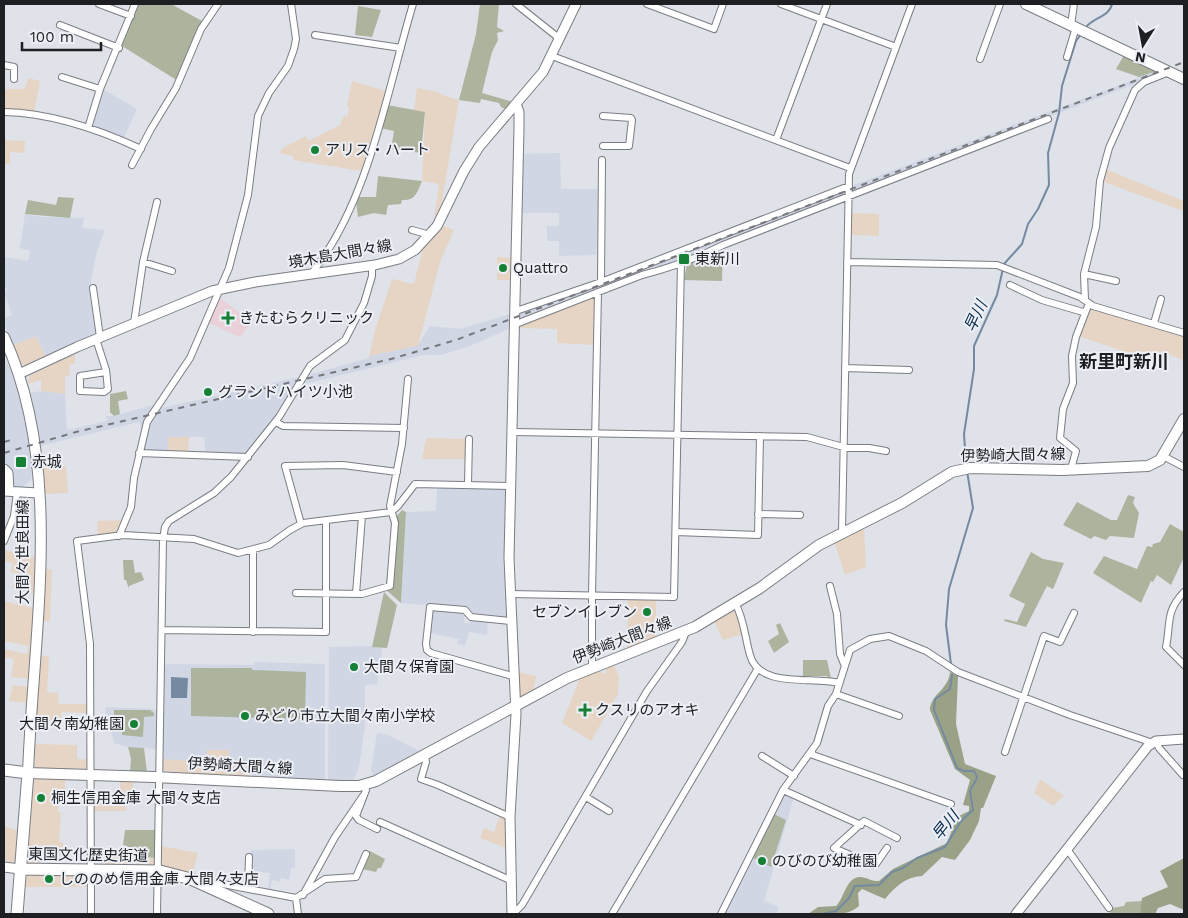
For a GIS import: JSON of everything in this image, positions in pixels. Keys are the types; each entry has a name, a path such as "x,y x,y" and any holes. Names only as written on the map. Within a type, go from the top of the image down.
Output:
{"highway":[{"path":"4,770 28,773"},
{"name":"東国文化歴史街道","path":"28,773 20,869 157,871 196,881 268,914"},
{"path":"17,914 20,869"}],"main road":[{"path":"1026,4 1184,79"},
{"name":"大間々世良田線","path":"4,341 19,374 36,448 41,530 28,773"},
{"path":"1162,456 1184,419"},
{"name":"伊勢崎大間々線","path":"28,773 340,786 365,785 425,756 562,681 686,632 735,603 813,549 842,532 902,503 946,475 968,468 1071,469 1148,466 1157,462 1162,456"}],"street":[{"path":"98,4 131,16"},
{"path":"88,128 100,89 136,4"},
{"path":"132,165 176,88 201,29 218,4"},
{"path":"119,536 131,507 139,453 149,418 190,358 218,289 229,268 248,195 258,116 269,93 288,66 294,49 296,39 291,4"},
{"path":"311,274 338,232 358,189 413,4"},
{"path":"516,4 560,39"},
{"name":"境木島大間々線","path":"19,374 98,338 218,289 372,265 405,256 430,235 479,147 540,76 552,56 576,4"},
{"path":"647,4 714,29 724,4"},
{"path":"781,4 795,6 822,19 896,47"},
{"path":"776,140 827,4"},
{"path":"842,532 844,368 850,168 912,4"},
{"path":"980,59 1000,4"},
{"path":"1067,57 1078,28 1074,4"},
{"path":"60,25 118,48"},
{"path":"315,35 401,48"},
{"path":"552,56 850,168"},
{"path":"4,65 14,66 14,80"},
{"path":"1071,469 1076,450 1061,440 1060,434 1063,409 1073,383 1073,351 1087,302 1084,274 1096,227 1100,181 1109,148 1135,90 1144,82 1169,72"},
{"path":"62,77 100,89"},
{"path":"513,914 510,880 510,817 515,707 512,676 510,594 519,120 516,104"},
{"path":"4,112 34,114 88,128 140,149"},
{"path":"603,116 631,118 632,120 630,146 603,146"},
{"path":"516,324 598,292 712,252 723,244 1048,119"},
{"path":"601,282 602,160"},
{"path":"516,311 601,282 849,186"},
{"path":"134,323 143,262 158,202"},
{"path":"412,230 430,235"},
{"path":"143,262 172,271"},
{"path":"847,262 998,266 1087,302 1184,334"},
{"path":"510,594 674,597 681,263"},
{"path":"157,914 158,777 163,539 165,527 169,521 214,493 231,478 276,422 310,366 343,342 364,303 371,279 372,265"},
{"path":"1084,274 1116,281"},
{"path":"1010,285 1042,300 1083,312"},
{"path":"93,288 98,338 106,372 108,389 106,392 80,391 80,376 106,372"},
{"path":"592,668 598,292"},
{"path":"1154,323 1161,299"},
{"path":"844,368 909,370"},
{"path":"296,593 356,594 390,585 395,523 390,506 404,428 408,379"},
{"path":"276,422 283,426 404,428"},
{"path":"513,432 812,438 843,447 872,448 886,451"},
{"path":"676,532 758,535 760,436"},
{"path":"468,484 469,439"},
{"path":"139,453 248,457"},
{"path":"1162,456 1184,466"},
{"path":"301,524 285,466 342,465 397,472"},
{"path":"4,469 8,474 15,512 4,541"},
{"path":"92,914 89,628 77,541 119,536 201,540 234,553 253,550 272,543 301,524 391,512 415,484 512,486"},
{"path":"10,491 38,493"},
{"path":"758,514 800,515"},
{"path":"356,594 362,516"},
{"path":"162,630 326,632 326,520"},
{"path":"253,550 253,632"},
{"path":"830,586 837,614 840,654 844,664"},
{"path":"1184,592 1174,604 1169,615 1166,647 1184,665"},
{"path":"735,603 750,656 757,670 774,677 839,683"},
{"path":"511,621 471,617 465,610 430,607 426,644 427,650 431,653 512,676"},
{"path":"1005,752 1044,636 1060,642 1074,613"},
{"path":"513,914 522,905 648,691 682,642 686,632"},
{"path":"720,914 783,790 812,752 818,740 828,706 836,694 850,650 857,644 875,637 889,636 926,651 951,670 1022,697 1154,742 1184,739"},
{"path":"612,914 757,670"},
{"path":"836,694 899,716"},
{"path":"1154,742 1183,775"},
{"path":"1016,914 1144,750 1154,742"},
{"path":"812,752 813,755 951,804"},
{"path":"425,756 426,760 421,779 438,784 510,817"},
{"path":"762,756 794,776"},
{"path":"365,785 357,818 379,825 510,880"},
{"path":"783,790 861,825"},
{"path":"298,914 300,897 335,837 363,796"},
{"path":"586,798 609,811"},
{"path":"887,848 876,864 872,865 834,848 864,821 897,838"},
{"path":"1067,849 1109,908"},
{"path":"196,881 204,880 300,897 322,880 356,877 366,854"},
{"path":"248,889 249,857"},
{"path":"4,867 20,869"}],"shaded area":[{"path":"1157,71 1163,73 852,193 851,186"},
{"path":"28,78 40,81 34,113 4,111 4,89 25,89"},
{"path":"352,81 386,91 361,171 293,160 293,156 279,153 283,148 306,136 308,141 340,125 345,114 347,119 349,107 347,106"},
{"path":"417,88 438,92 459,100 441,208 433,226 439,184 422,181 425,112 414,110"},
{"path":"103,89 137,109 123,140 91,127"},
{"path":"4,140 25,141 24,153 10,152 10,164 4,164"},
{"path":"560,153 561,189 600,189 596,255 559,256 559,241 547,241 547,226 559,226 559,213 520,213 521,154"},
{"path":"1105,169 1184,201 1183,211 1101,181"},
{"path":"846,189 846,195 681,261 664,264 518,321 518,313"},
{"path":"851,213 879,214 879,236 850,235"},
{"path":"25,214 43,217 84,218 82,228 105,230 97,251 91,282 96,335 46,357 36,336 13,345 4,323 4,318 12,315 5,295 7,288 4,288 4,257 28,261 30,251 20,248"},
{"path":"441,225 454,230 440,262 418,346 369,356 376,327 392,279 414,284 423,248"},
{"path":"497,257 514,258 512,280 497,280"},
{"path":"596,294 596,345 557,343 557,329 519,328 520,325"},
{"name":"きたむらクリニック","path":"219,297 252,322 240,337 207,322"},
{"path":"1091,307 1184,336 1184,361 1169,354 1162,364 1078,336"},
{"path":"513,313 513,327 470,346 441,355 424,355 305,384 311,374 369,358 369,356 417,346 430,326 460,329"},
{"path":"36,336 46,357 26,366 21,364 13,345"},
{"path":"75,353 75,364 70,364 69,376 65,376 65,394 41,391 41,380 28,384 29,376"},
{"path":"4,355 23,402 33,451 31,480 21,488 4,487"},
{"path":"299,377 275,418 247,454 206,453 204,437 168,437 168,452 144,452 142,449 146,432 157,409"},
{"path":"41,391 65,394 67,430 107,421 106,416 114,416 153,405 142,430 139,422 40,446 29,393"},
{"path":"168,437 189,437 188,453 168,452"},
{"path":"426,438 467,439 466,459 422,459"},
{"path":"42,466 66,466 68,493 44,494"},
{"path":"437,485 505,488 509,490 509,618 470,614 468,609 401,603 406,512 436,511"},
{"path":"124,520 116,535 98,537 97,521"},
{"path":"864,528 866,567 845,575 834,541"},
{"path":"4,548 7,551 35,557 34,594 12,588 15,578 19,579 20,574 10,572 13,563 4,561"},
{"path":"44,569 52,570 50,621 42,621"},
{"path":"628,598 656,598 656,639 627,650"},
{"path":"4,601 33,608 29,679 11,677 14,659 4,657 4,649 27,654 28,646 4,641"},
{"path":"432,609 465,613 464,623 469,623 470,619 488,621 487,635 469,632 465,646 457,644 459,639 429,633"},
{"path":"736,609 743,634 723,640 714,621"},
{"path":"329,647 382,647 377,684 365,685 365,727 359,767 352,783 328,783"},
{"path":"40,656 49,656 47,692 58,693 59,704 87,704 87,713 62,712 61,720 36,720"},
{"name":"みどり市立大間々南小学校","path":"254,662 325,664 325,782 250,778 250,765 230,764 229,750 207,750 207,756 197,755 196,761 163,759 165,666 167,664 254,665"},
{"path":"614,665 619,676 618,694 591,741 562,723 580,678 597,671 606,674 606,668"},
{"path":"514,671 536,676 533,692 517,702"},
{"path":"13,685 28,687 27,703 9,701"},
{"name":"大間々南幼稚園","path":"106,707 153,709 158,712 157,749 128,747 114,743 110,720 105,719"},
{"path":"377,733 388,735 419,751 423,750 374,778 371,769"},
{"path":"35,744 77,745 77,759 90,760 90,771 35,770"},
{"path":"207,750 230,750 250,765 250,778 163,771 163,759 196,761 196,755"},
{"path":"37,778 65,778 65,795 89,797 89,805 58,803 58,812 61,812 59,842 63,843 63,855 41,854 40,865 25,865 33,782"},
{"path":"120,779 133,780 133,796 126,796 126,811 93,811 93,795 120,796"},
{"path":"1040,779 1064,796 1053,806 1034,793"},
{"name":"のびのび幼稚園","path":"784,793 794,797 764,901 779,907 776,914 722,914"},
{"path":"500,816 506,820 506,848 480,838 484,828 494,832"},
{"path":"4,826 19,831 16,860 12,863 4,860"},
{"path":"161,846 198,853 192,876 161,868"},
{"path":"295,849 295,867 291,868 289,880 281,878 280,882 272,880 270,892 268,891 270,873 251,871 251,850"},
{"path":"104,854 155,858 155,867 104,867"},
{"path":"87,872 90,887 24,887 27,873"}],"green space":[{"path":"137,4 171,4 204,22 178,81 122,46"},
{"path":"480,4 499,4 497,27 504,31 497,33 498,40 492,52 482,93 510,101 512,104 507,110 501,107 499,103 481,99 480,103 459,100 476,34"},
{"path":"358,6 381,10 372,37 355,35"},
{"path":"1124,55 1157,71 1139,77 1116,69"},
{"path":"387,105 425,112 421,153 391,149 394,131 380,128"},
{"path":"378,176 422,181 413,198 402,200 401,204 388,205 386,215 374,213 358,217 356,201 358,197 376,197"},
{"path":"58,197 74,198 70,218 25,214 28,200 56,205"},
{"path":"723,246 722,281 684,280 687,264 712,254"},
{"path":"126,391 128,399 118,401 120,414 114,416 110,412 110,394"},
{"path":"1128,495 1135,497 1133,503 1139,513 1134,538 1110,536 1106,540 1094,536 1091,539 1063,525 1077,502 1111,520 1117,520"},
{"path":"402,510 406,512 401,603 385,589 396,517"},
{"path":"1170,524 1184,532 1184,557 1171,585 1157,575 1153,582 1151,581 1141,603 1093,573 1104,556 1137,569 1147,546 1152,547 1153,544 1160,542"},
{"path":"1031,552 1043,559 1064,563 1053,589 1047,586 1026,627 1004,621 1005,619 1017,622 1025,604 1009,596"},
{"path":"123,560 133,560 135,573 141,572 144,580 129,586 129,589 126,580 124,580"},
{"path":"384,592 397,605 387,648 372,647"},
{"path":"780,623 789,642 774,653 768,641 779,634 776,625"},
{"path":"803,660 827,660 831,678 826,676 803,676"},
{"path":"191,668 252,668 252,670 306,672 305,719 191,716"},
{"path":"950,672 958,676 956,724 965,764 996,776 983,808 981,808 979,821 970,840 955,860 942,857 922,876 910,878 901,883 885,899 862,889 858,893 859,906 853,910 841,914 808,914 818,907 836,906 848,885 855,878 861,877 879,881 893,869 947,843 957,817 969,811 969,806 963,805 970,780 955,769 930,710 933,700 946,683"},
{"path":"114,710 150,710 154,713 154,716 144,717 143,737 122,735 122,732 111,732 110,728 114,724"},
{"path":"128,747 144,748 147,773 130,773 131,759"},
{"path":"774,814 786,820 771,867 753,858"},
{"path":"125,830 156,830 155,858 130,855 127,846 123,845"},
{"path":"370,851 385,859 381,868 378,868 376,872 362,869"},
{"path":"1184,858 1184,910 1170,904 1158,908 1155,914 1140,914 1142,898 1168,887 1160,871"},
{"path":"1142,901 1140,914 1110,914 1112,908 1124,906 1126,902"}],"water":[{"path":"171,677 188,678 187,698 171,698"}],"waterway":[{"name":"早川","path":"1086,27 1108,12 1112,4"},
{"name":"早川","path":"966,464 964,434 974,369 974,346 997,295 1004,264 1022,244 1028,224 1038,209 1049,185 1048,153 1059,113 1062,86 1076,41 1082,33"},
{"name":"早川","path":"951,664 946,625 949,589 973,508 967,471"},
{"name":"早川","path":"822,914 836,911 849,898 855,886 879,885 892,872 903,868 917,858 945,847 961,821 973,810 970,791 977,779 976,774 974,771 964,771 957,768 934,710 935,699 950,689 952,675"}],"railway":[{"path":"4,453 76,432 391,359 456,340 1184,62"},
{"path":"4,442 11,440"}],"place":[{"name":"アリス・ハート","path":"315,150"},
{"name":"東新川","path":"684,259"},
{"name":"Quattro","path":"503,268"},
{"name":"きたむらクリニック","path":"228,318"},
{"name":"グランドハイツ小池","path":"208,392"},
{"name":"赤城","path":"21,462"},
{"name":"セブンイレブン","path":"647,612"},
{"name":"大間々保育園","path":"354,667"},
{"name":"クスリのアオキ","path":"585,710"},
{"name":"みどり市立大間々南小学校","path":"245,716"},
{"name":"大間々南幼稚園","path":"134,724"},
{"name":"桐生信用金庫 大間々支店","path":"41,798"},
{"name":"のびのび幼稚園","path":"762,861"},
{"name":"しののめ信用金庫 大間々支店","path":"49,879"}],"district":[{"name":"新里町新川","path":"1124,362"}]}
